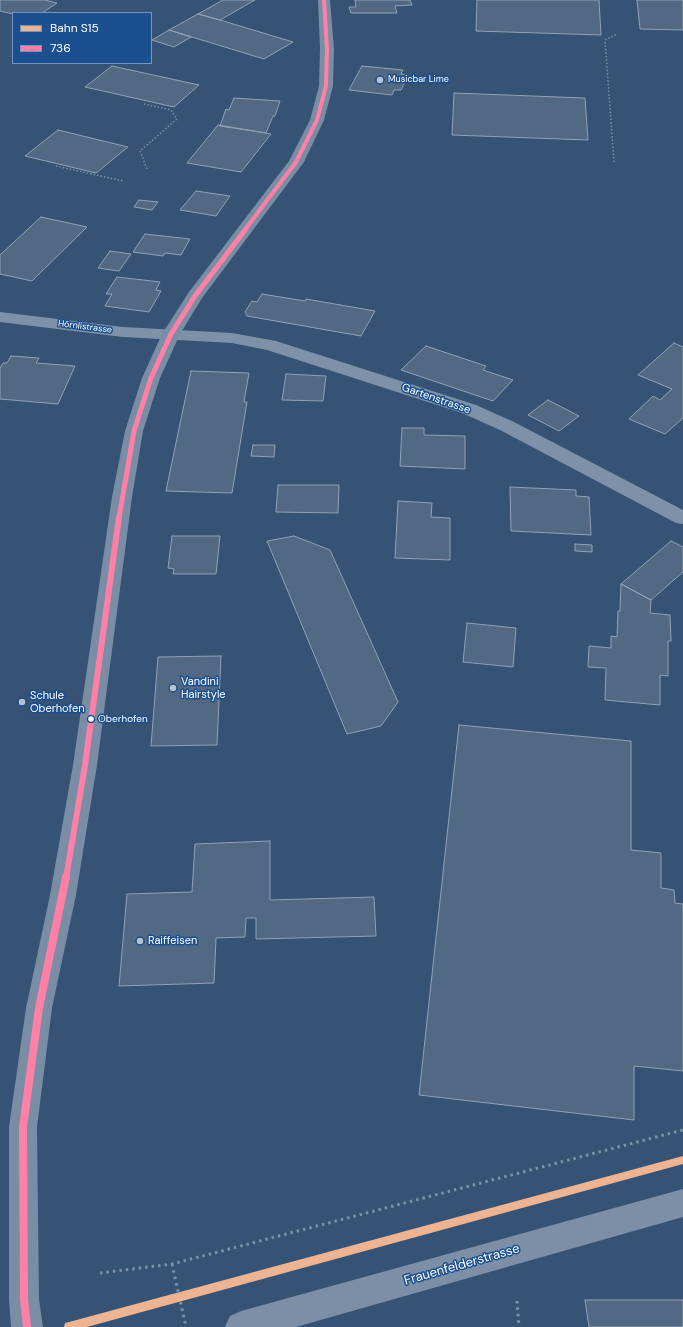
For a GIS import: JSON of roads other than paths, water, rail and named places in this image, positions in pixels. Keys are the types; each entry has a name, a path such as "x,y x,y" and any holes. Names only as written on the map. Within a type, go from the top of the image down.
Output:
{"main road":[{"path":"27,1327 24,1299 23,1127 39,1008 63,895 85,764 122,497 134,431 151,378 171,334 195,296 296,162 317,120 326,86 327,49 324,0"},
{"name":"Frauenfelderstrasse","path":"241,1327 683,1203"}],"street":[{"name":"Hörnlistrasse","path":"0,317 123,332 171,334"},
{"name":"Gartenstrasse","path":"171,334 232,338 270,345 449,402 508,426 683,518"}],"rail line":[{"name":"S15","path":"69,1327 683,1160"}],"place":[{"name":"Musicbar Lime","path":"380,80"},
{"name":"Vandini Hairstyle","path":"173,688"},
{"name":"Schule Oberhofen","path":"22,702"},
{"name":"Oberhofen","path":"91,719"},
{"name":"Raiffeisen","path":"140,941"}]}
